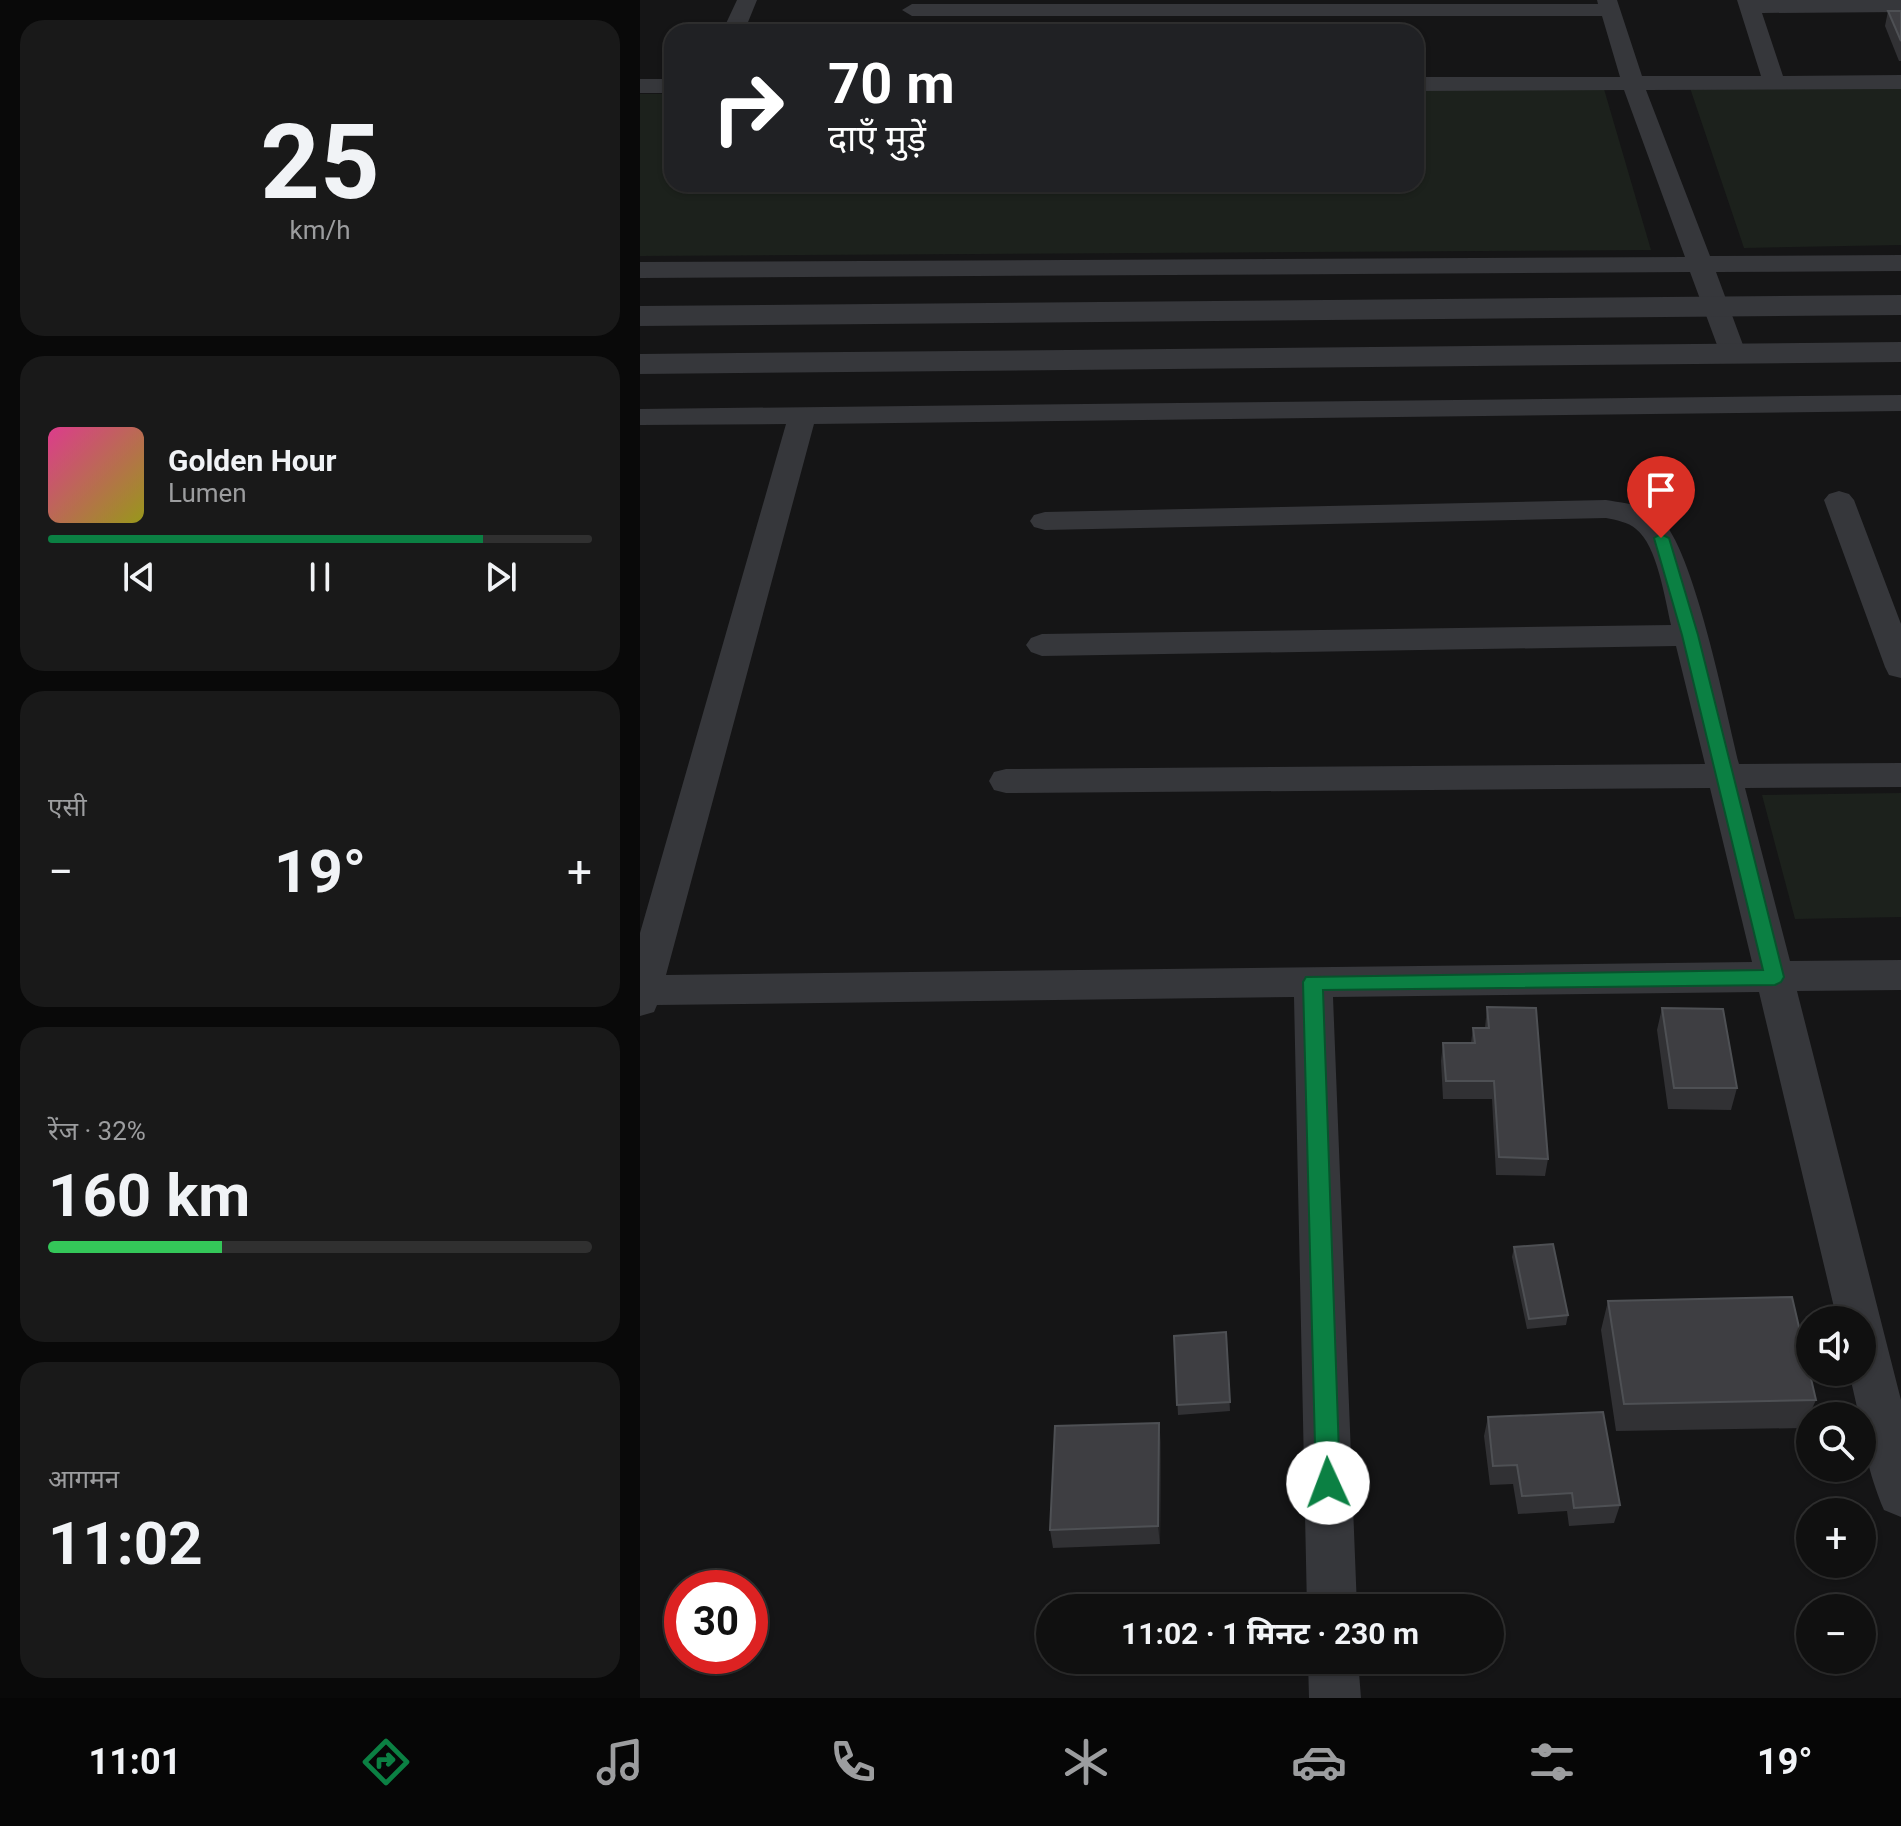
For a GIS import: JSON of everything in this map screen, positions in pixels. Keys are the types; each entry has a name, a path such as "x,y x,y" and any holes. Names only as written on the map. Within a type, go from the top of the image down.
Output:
{"street":[{"path":"736,24 747,0"},
{"path":"1774,83 1749,4 1901,6"},
{"path":"907,24 914,5 1608,5 1633,84 1733,353"},
{"path":"1424,84 1901,82"},
{"path":"640,86 664,86"},
{"path":"640,270 1901,263"},
{"path":"640,316 1901,305"},
{"path":"640,364 1901,352"},
{"path":"640,417 1901,403"},
{"path":"802,416 642,996 1313,982 1901,975"},
{"path":"1839,500 1901,667"},
{"path":"1045,521 1606,509 1649,523 1661,538 1690,635 1856,1306"},
{"path":"1042,645 1690,635"},
{"path":"1006,781 1901,775"},
{"path":"1313,982 1332,1594"},
{"path":"1875,1386 1901,1494"},
{"path":"1334,1674 1335,1698"}],"shaded area":[{"path":"1901,87 1901,245 1744,248 1690,88"},
{"path":"1604,89 1651,250 640,256 640,94 664,94 664,192 1424,192 1424,90"},
{"path":"1901,793 1901,917 1795,919 1762,795"}],"building":[{"path":"1888,11 1901,11 1901,41"},
{"path":"1487,1007 1536,1008 1548,1159 1499,1157 1494,1081 1446,1081 1443,1043 1475,1043 1473,1028 1489,1028"},
{"path":"1662,1008 1723,1009 1737,1088 1674,1088"},
{"path":"1553,1244 1568,1315 1529,1319 1514,1247"},
{"path":"1792,1297 1796,1314 1796,1386 1813,1386 1816,1400 1624,1404 1608,1301"},
{"path":"1226,1332 1230,1402 1177,1405 1174,1336"},
{"path":"1603,1412 1620,1505 1574,1508 1572,1493 1522,1496 1517,1465 1493,1466 1488,1417"},
{"path":"1159,1423 1158,1526 1050,1530 1055,1426"}],"route":[{"path":"1328,1483 1313,982 1775,977 1690,635 1661,538"}]}
